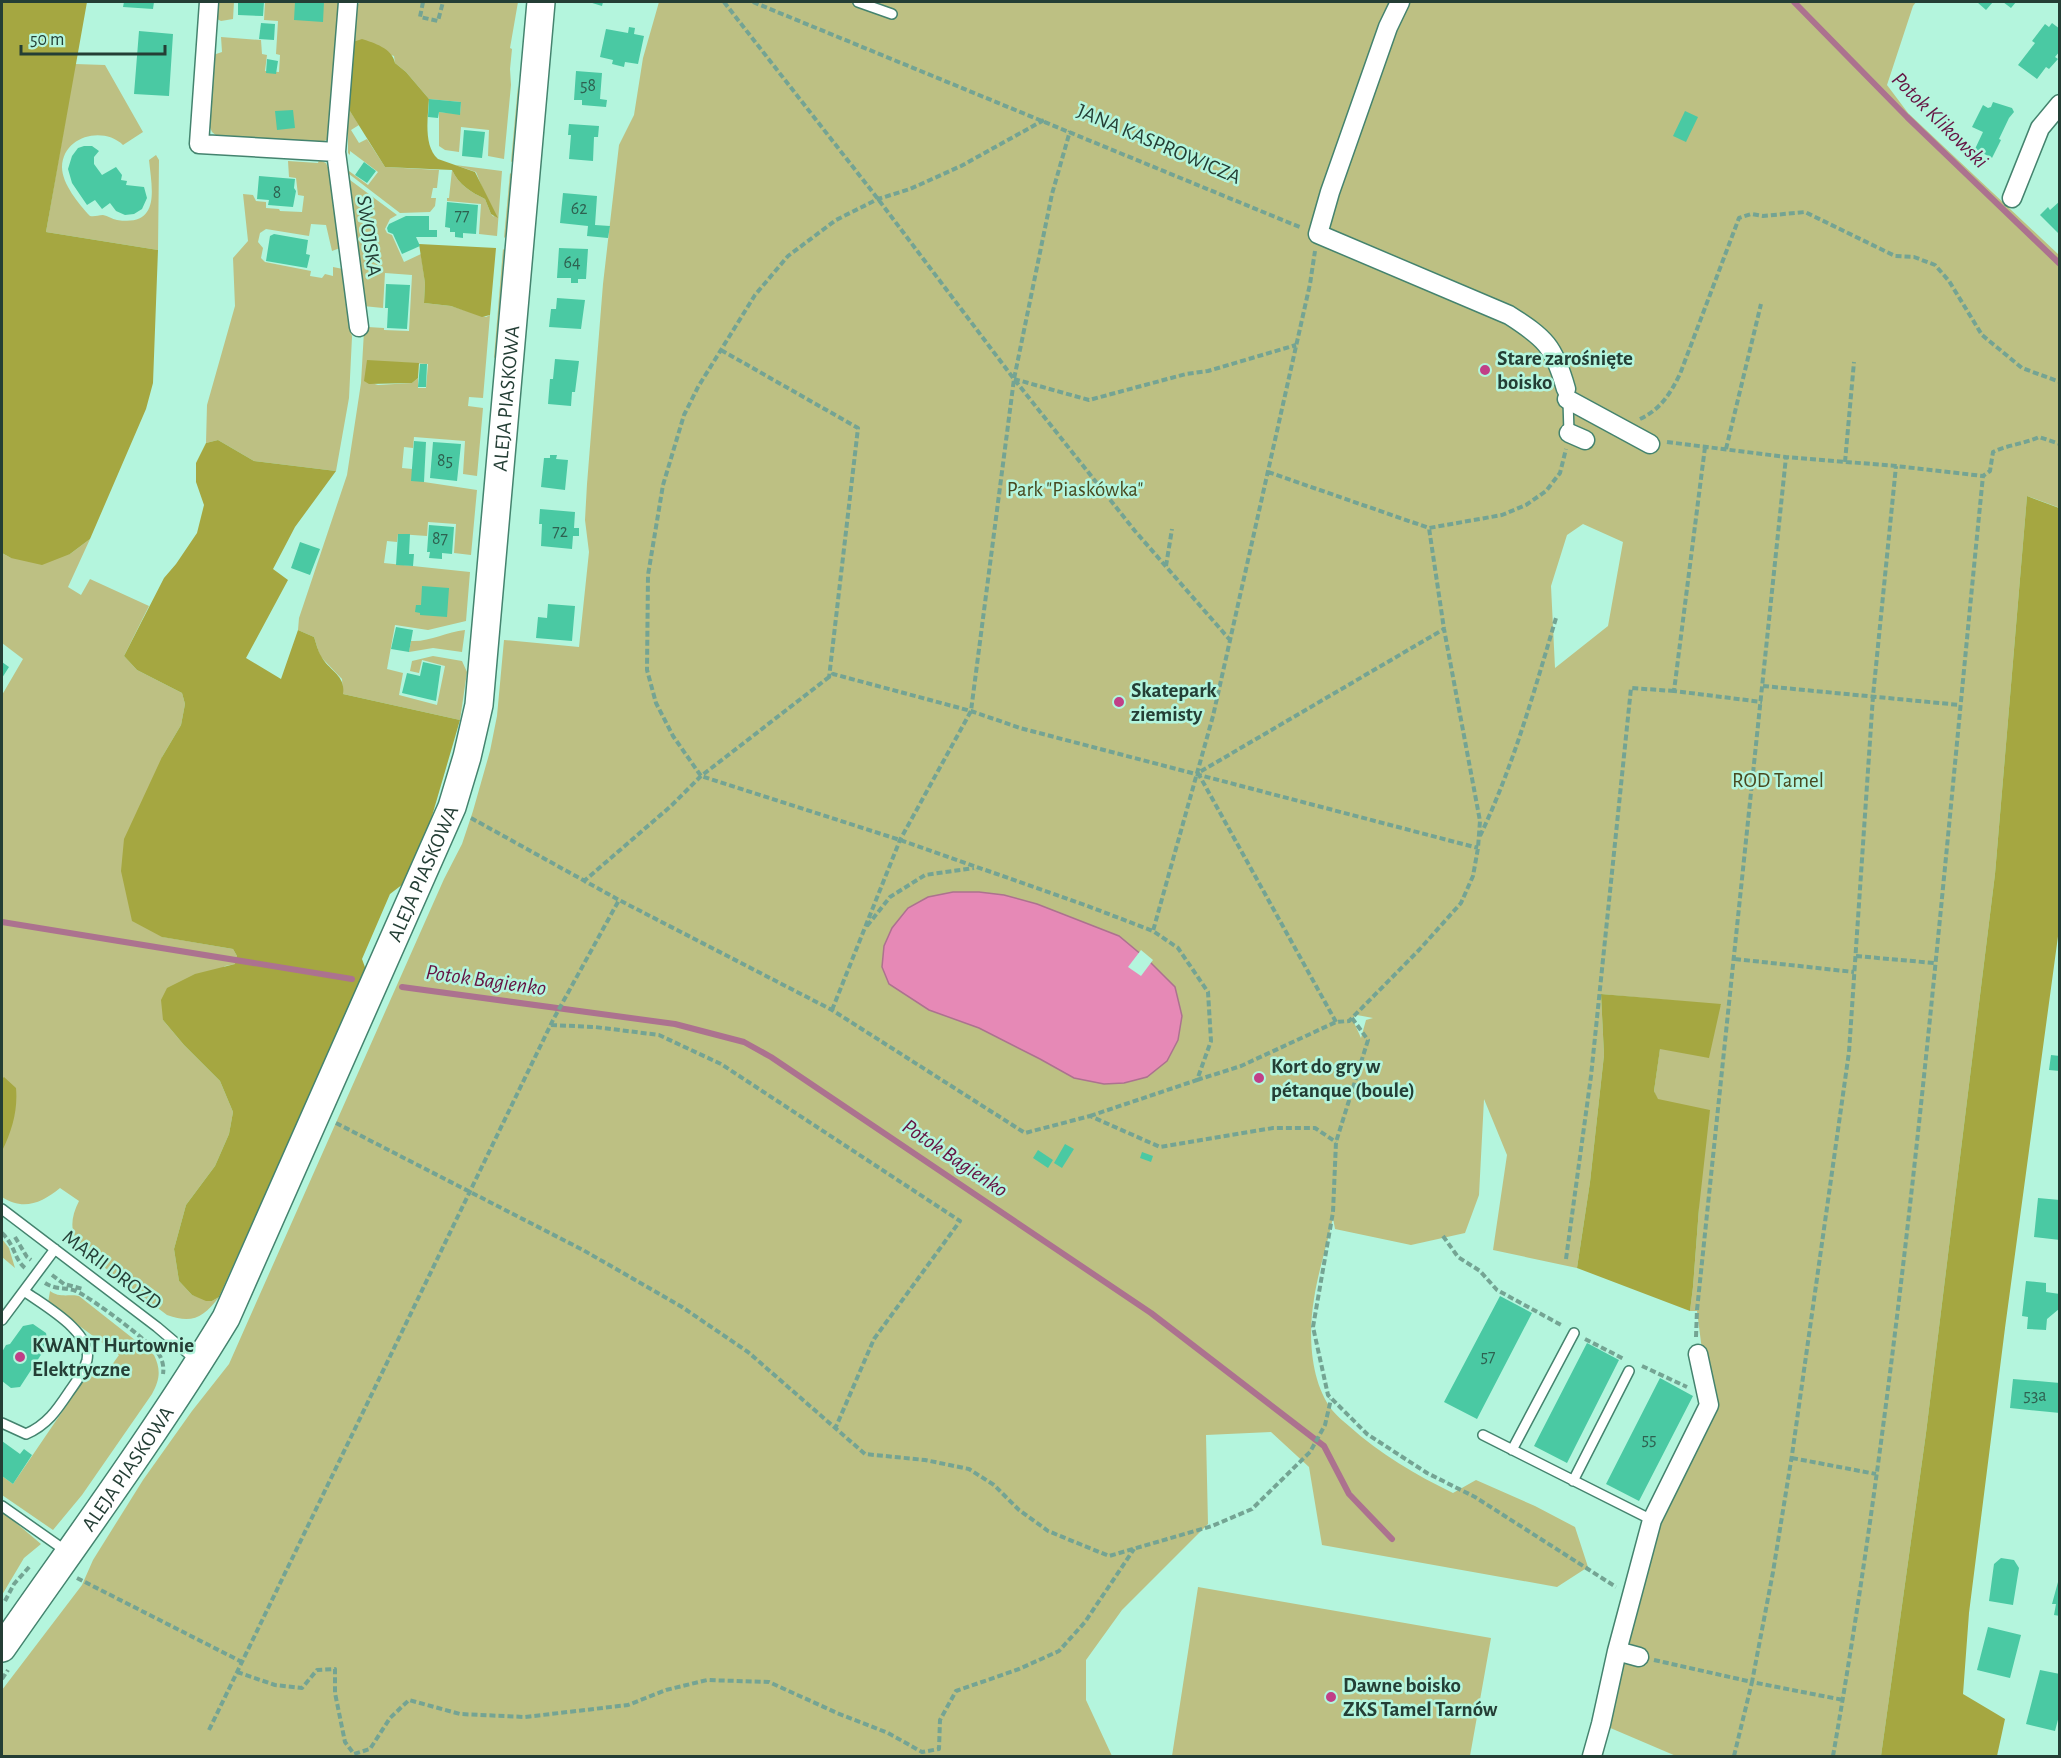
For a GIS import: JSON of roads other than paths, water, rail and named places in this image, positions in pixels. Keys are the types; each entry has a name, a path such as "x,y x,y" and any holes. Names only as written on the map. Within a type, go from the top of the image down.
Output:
{"street":[{"path":"209,2 199,144 336,152"},
{"name":"SWOJSKA","path":"348,2 336,152 359,327"},
{"name":"ALEJA PIASKOWA","path":"6,1658 70,1564 116,1487 226,1318 452,807 479,705 533,68 541,2"},
{"path":"1400,2 1384,38 1330,192 1318,234 1509,315 1530,328 1548,344 1559,367 1567,394 1655,442"},
{"path":"2012,198 2040,128 2060,104"},
{"path":"1592,1756 1652,1520 1709,1405 1698,1354"},
{"path":"1617,1652 1639,1657"}],"lane":[{"path":"858,2 892,14"},
{"path":"1567,394 1577,437"},
{"name":"MARII DROZD","path":"2,1209 157,1327 199,1362"},
{"path":"2,1320 55,1250"},
{"path":"2,1423 26,1434 39,1428 52,1416 84,1371 88,1357 85,1342 76,1329 24,1291"},
{"path":"1512,1450 1574,1333"},
{"path":"1573,1480 1629,1371"},
{"path":"1483,1435 1652,1520"},
{"path":"2,1506 70,1564"}],"waterway":[{"name":"Potok Klikowski","path":"1794,2 1907,117 2060,264"},
{"name":"Potok Bagienko","path":"2,922 352,979"},
{"name":"Potok Bagienko","path":"402,987 675,1024 744,1042 771,1057 1151,1313 1324,1446 1349,1494 1392,1539"}],"place":[{"name":"Stare zarośnięte boisko","path":"1485,370"},
{"name":"Skatepark ziemisty","path":"1119,702"},
{"name":"Kort do gry w pétanque (boule)","path":"1259,1078"},
{"name":"KWANT Hurtownie Elektryczne","path":"20,1357"},
{"name":"Dawne boisko ZKS Tamel Tarnów","path":"1331,1697"}],"park label":[{"name":"Park \"Piaskówka\"","path":"1075,489"},
{"name":"ROD Tamel","path":"1778,780"}]}
